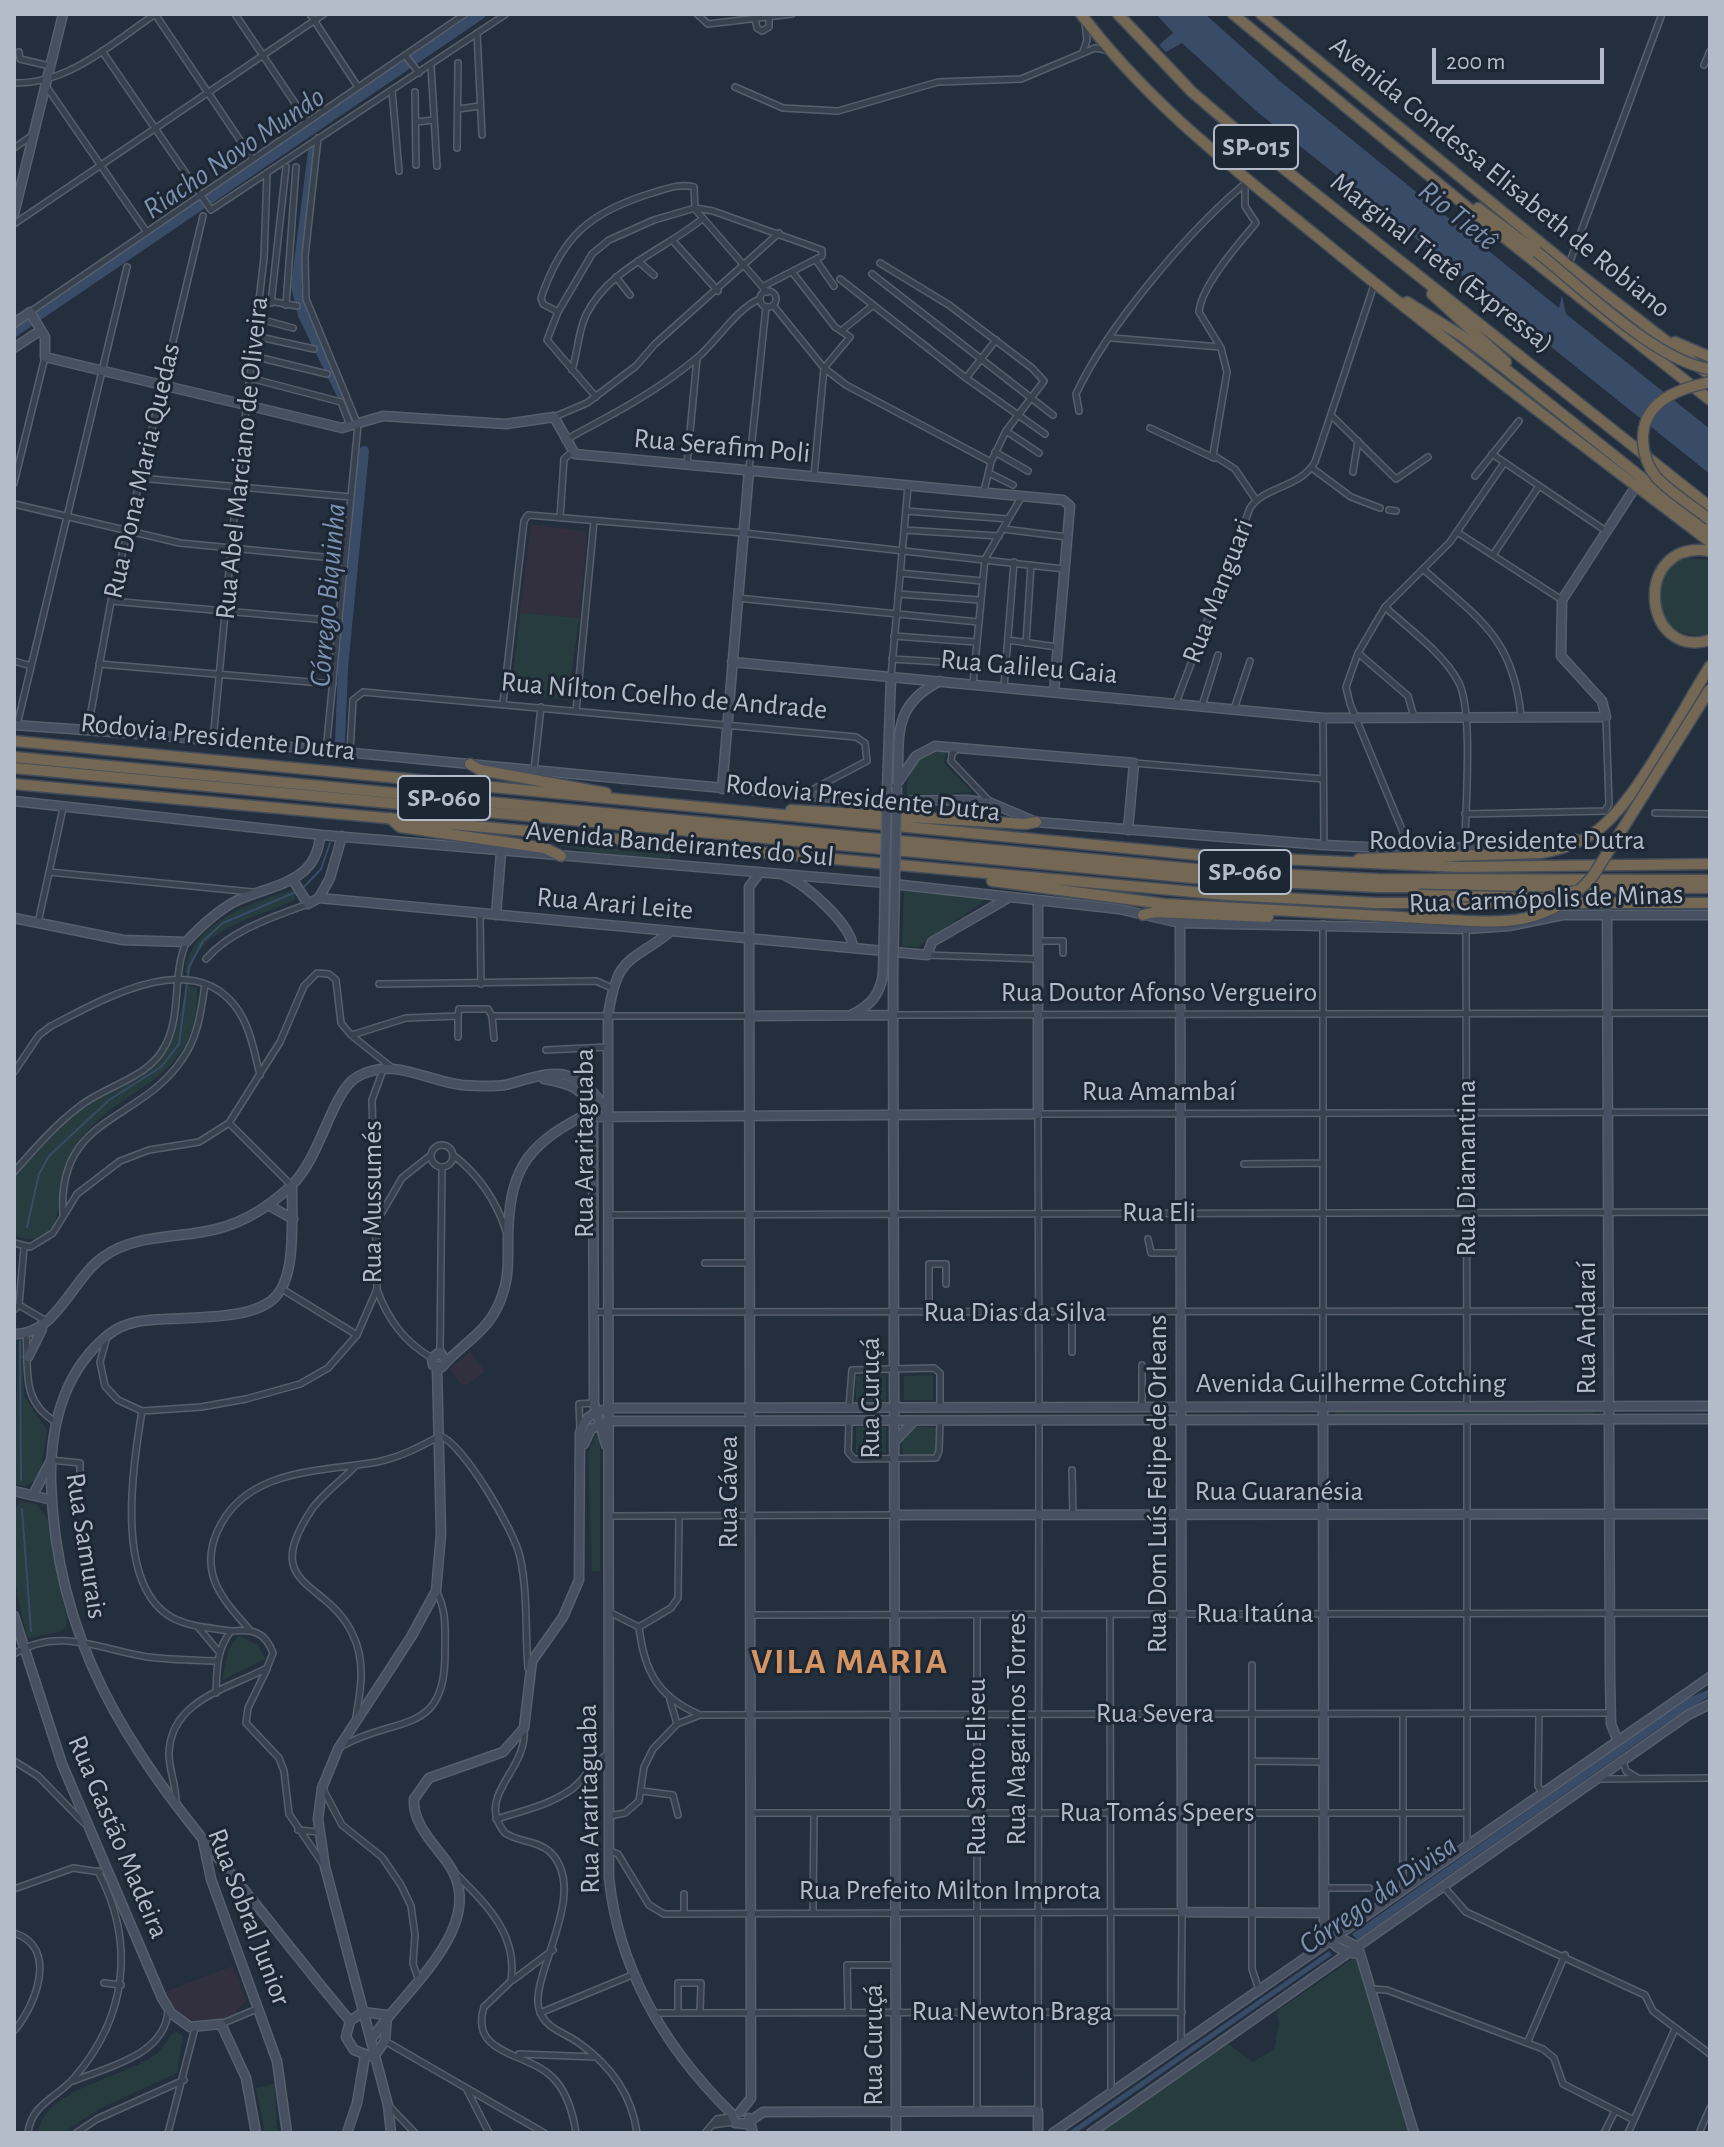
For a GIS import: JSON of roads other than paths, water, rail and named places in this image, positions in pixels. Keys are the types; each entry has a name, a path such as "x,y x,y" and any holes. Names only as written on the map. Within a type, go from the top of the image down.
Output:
{"highway":[{"path":"1082,14 1111,53 1180,124 1244,182 1710,542"},
{"name":"Marginal Tietê (Expressa)","path":"1118,14 1192,92 1710,507"},
{"name":"Marginal Tietê (Expressa)","path":"1233,14 1710,400"},
{"name":"Avenida Condessa Elisabeth de Robiano","path":"1261,14 1569,266 1710,375"},
{"path":"1457,197 1475,206 1537,252 1664,352 1682,362 1710,369"},
{"path":"1407,266 1543,400"},
{"path":"1393,299 1407,302 1462,336 1710,532"},
{"path":"1663,338 1710,357"},
{"path":"1686,356 1710,382 1672,393 1660,401 1648,417 1643,432 1646,459 1657,478 1710,520"},
{"name":"Marginal Tietê (Expressa)","path":"1665,364 1675,367 1710,393"},
{"path":"1710,551 1686,552 1670,560 1661,571 1653,591 1657,613 1670,633 1688,642 1710,640"},
{"path":"1337,862 1377,857 1541,853 1568,847 1589,836 1608,822 1626,799 1710,666"},
{"path":"911,868 1165,904 1488,922 1528,919 1556,908 1584,886 1710,689"},
{"name":"Rodovia Presidente Dutra","path":"14,741 1164,852 1461,867 1710,864"},
{"name":"Rodovia Presidente Dutra","path":"14,757 1204,870 1377,879 1710,880"},
{"path":"470,764 480,770 591,787 619,797"},
{"name":"Rodovia Presidente Dutra","path":"14,768 1167,876 1289,883 1558,890 1710,888"},
{"name":"SP-060","path":"14,784 1227,895 1376,903 1710,903"},
{"path":"770,813 806,809 1026,824 1036,822"},
{"path":"388,817 400,827 545,848 561,856"},
{"path":"1582,867 1710,871"},
{"path":"1289,883 1307,890 1546,898 1572,893 1584,886"},
{"path":"1143,915 1155,912 1306,918 1356,915"}],"street":[{"path":"14,83 46,82 61,76 155,14 252,158"},
{"path":"235,14 307,121"},
{"path":"310,14 358,87"},
{"path":"14,224 324,14"},
{"path":"14,323 252,158 407,57 465,14"},
{"path":"102,51 211,210 506,14"},
{"path":"697,14 705,24 792,14"},
{"path":"1082,14 1087,40 1083,53"},
{"path":"1569,266 1662,14"},
{"path":"14,214 61,17"},
{"path":"754,19 759,30 766,31 769,17"},
{"path":"477,33 482,135"},
{"path":"735,87 783,108 838,111 938,82 1021,79 1099,48 1111,53"},
{"path":"1704,65 1710,51"},
{"path":"19,52 20,59 50,66"},
{"path":"407,57 417,71"},
{"path":"457,148 458,63"},
{"path":"431,66 437,166"},
{"path":"46,82 146,231"},
{"path":"392,90 399,171"},
{"path":"415,92 416,165"},
{"path":"42,100 56,99"},
{"path":"458,109 480,106"},
{"path":"416,122 434,120"},
{"path":"27,160 14,149 34,135"},
{"path":"318,138 305,256 306,299 355,426 326,752"},
{"path":"271,303 286,167"},
{"path":"286,305 296,167"},
{"name":"Rua Abel Marciano de Oliveira","path":"212,743 265,245 267,173"},
{"path":"1079,411 1076,394 1159,272 1244,182"},
{"path":"1214,458 1227,390 1226,361 1203,322 1200,304 1225,262 1256,223 1245,206 1244,182"},
{"path":"558,312 544,305 541,298 563,247 582,226 633,199 672,187 694,187 695,208 702,219 775,296 769,306 749,470 722,789"},
{"path":"596,397 547,340 558,312 587,260 598,248 634,228 695,208 820,248 819,258 834,286"},
{"name":"Rua Dona Maria Quedas","path":"88,728 111,601 203,216"},
{"path":"572,371 587,312 616,277 674,242 702,219"},
{"path":"45,357 246,406 355,426 383,416 506,424 554,417 596,397 636,366 655,344 718,291 779,233"},
{"path":"674,242 718,291"},
{"path":"564,440 623,411 697,358 743,311 760,299 766,289 819,258"},
{"path":"638,261 654,275"},
{"path":"880,263 949,305 1032,368 1044,381 1006,431 991,462 984,491"},
{"path":"127,267 15,725 88,728 212,743 350,753 722,789 911,803 956,799 991,803 1036,822 1324,845 1406,849 1543,845 1589,836"},
{"path":"793,273 841,331 850,337 824,368 814,477"},
{"path":"872,274 1053,415"},
{"path":"616,277 630,295"},
{"path":"840,279 966,378 1045,434"},
{"path":"1375,284 1312,468 1351,497 1380,508"},
{"path":"258,299 297,306"},
{"path":"760,299 824,368 870,401 991,462"},
{"path":"841,331 872,306"},
{"path":"14,483 45,357 46,341 31,313"},
{"path":"256,318 293,328"},
{"path":"14,348 40,328"},
{"path":"255,336 314,349"},
{"path":"1112,338 1221,348"},
{"path":"966,378 996,340"},
{"path":"253,356 327,374"},
{"path":"687,464 697,358"},
{"path":"250,378 341,402 355,426"},
{"path":"1332,416 1396,479 1428,457"},
{"path":"554,417 572,452 564,459 560,518"},
{"path":"1475,476 1519,421"},
{"path":"1150,428 1235,469 1256,500"},
{"path":"1006,431 1039,453"},
{"path":"1353,472 1358,441"},
{"name":"Rua Serafim Poli","path":"572,452 1063,500 1070,506 1068,537"},
{"path":"995,452 1028,471"},
{"path":"1492,454 1606,531"},
{"path":"1406,849 1403,832 1346,687 1358,653 1385,607 1457,532 1504,463"},
{"name":"Rua Manguari","path":"1176,703 1236,538 1256,500 1295,482 1312,468"},
{"path":"988,473 1013,485"},
{"path":"139,478 351,497"},
{"path":"891,677 908,486"},
{"path":"1493,555 1539,486"},
{"path":"1465,814 1601,813 1609,804 1606,717 1602,701 1562,660 1562,600 1636,486"},
{"path":"973,684 985,559 1022,495"},
{"path":"14,504 127,532 231,549 344,559"},
{"path":"906,511 1008,519"},
{"path":"503,703 524,519 528,515 744,533 1065,569"},
{"path":"576,711 594,521"},
{"path":"1003,529 1068,537 1054,692"},
{"path":"904,530 999,536"},
{"path":"1457,532 1562,600"},
{"path":"1004,687 1014,562"},
{"path":"1026,643 1031,565"},
{"path":"1423,569 1489,628 1505,649 1514,672 1521,716"},
{"path":"900,573 982,581"},
{"path":"898,594 980,600"},
{"path":"737,598 978,622"},
{"path":"111,601 338,621"},
{"path":"1385,607 1445,662 1462,688 1465,717 1465,847"},
{"path":"894,636 976,642"},
{"path":"1008,640 1058,647"},
{"path":"1358,653 1408,696 1414,717"},
{"path":"1202,706 1218,655"},
{"path":"892,659 974,664"},
{"path":"14,661 31,666"},
{"path":"1234,709 1250,661"},
{"name":"Rua Galileu Gaia","path":"732,662 1323,718 1606,717"},
{"path":"99,664 333,684"},
{"name":"Rua Curuçá","path":"891,677 887,788 888,973 893,1015 894,1114 896,2133"},
{"name":"Rua Curuçá","path":"850,1016 865,1008 878,994 888,973 899,731 905,709 921,691 941,681"},
{"name":"Rua Nílton Coelho de Andrade","path":"350,753 353,700 363,692 726,723 856,737 865,743 867,761 802,795"},
{"path":"534,771 541,707"},
{"path":"1323,718 1324,845"},
{"path":"898,785 911,760 924,749 961,746 1323,779"},
{"path":"961,746 952,754 951,761 991,803"},
{"path":"1128,830 1134,763"},
{"name":"Avenida Bandeirantes do Sul","path":"14,801 320,835 778,873 1009,897"},
{"path":"37,924 63,808"},
{"path":"1655,813 1710,814"},
{"path":"14,1172 52,1130 81,1105 146,1069 157,1058 170,1037 186,942 223,909 257,892 295,882 313,862 320,835"},
{"path":"206,959 220,945 255,925 306,899 319,898 327,885 342,836"},
{"path":"496,915 501,852"},
{"path":"49,872 257,892"},
{"name":"Rua Gávea","path":"751,2100 749,887 760,872"},
{"path":"778,873 800,883 816,897 849,934 853,948"},
{"path":"295,882 306,899"},
{"path":"927,955 932,942 1009,897"},
{"name":"Rua Carmópolis de Minas","path":"1009,897 1180,923 1466,929 1518,925 1563,915 1710,915"},
{"name":"Rua Arari Leite","path":"319,898 927,955 1037,959"},
{"path":"1038,900 1039,1407"},
{"path":"480,913 481,984"},
{"name":"Rua Andaraí","path":"1607,914 1610,1713 1617,1739"},
{"path":"14,918 123,940 186,942"},
{"name":"Rua Dom Luís Felipe de Orleans","path":"1180,923 1181,2044"},
{"path":"1323,924 1324,1913 1328,1939 1348,1953"},
{"name":"Rua Diamantina","path":"1466,929 1467,1406"},
{"name":"Rua Araritaguaba","path":"646,946 651,930"},
{"name":"Rua Araritaguaba","path":"604,1422 608,1408 608,1015 612,988 624,965 646,946 670,932"},
{"path":"1037,941 1063,941 1063,953"},
{"path":"14,1243 24,1247 47,1239 86,1186 120,1161 149,1150 199,1142 229,1123 280,1042 304,986 317,973 329,974 336,980 338,1015 351,1035 388,1068"},
{"path":"14,1072 39,1035 51,1026 149,982 181,979 202,983 228,998 240,1014 260,1076"},
{"path":"379,984 596,981 612,988"},
{"path":"63,1214 63,1181 75,1151 93,1130 153,1089 181,1062 199,1024 202,983"},
{"name":"Rua Doutor Afonso Vergueiro","path":"458,1016 459,1009 488,1009 492,1016 1710,1013"},
{"path":"351,1035 399,1019 458,1016 458,1037"},
{"path":"492,1016 494,1038"},
{"path":"546,1050 608,1047"},
{"path":"28,1357 47,1320 95,1263 117,1249 154,1237 217,1229 243,1220 292,1186 316,1154 344,1088 356,1077 388,1068 463,1085 496,1086 559,1074 576,1079 593,1092 608,1114"},
{"name":"Rua Mussumés","path":"142,1411 201,1407 300,1384 328,1368 357,1335 377,1289 375,1228 378,1208 372,1100 388,1068"},
{"path":"536,1078 576,1088 587,1098 593,1119"},
{"name":"Rua Amambaí","path":"437,1367 479,1335 500,1303 509,1262 512,1193 520,1167 542,1139 575,1120 608,1114 1710,1112"},
{"name":"Rua Araritaguaba","path":"593,1119 595,1407 604,1422 608,1449 611,1900 632,1975 651,2013 665,2035 738,2118"},
{"path":"229,1123 292,1186 290,1269 282,1289 357,1335"},
{"path":"378,1208 402,1178 437,1147 444,1145 482,1182 495,1203 508,1239"},
{"path":"431,1155 436,1165 442,1167 449,1165 453,1155"},
{"path":"1244,1164 1323,1163"},
{"path":"347,2133 369,2058 371,2040 325,1867 318,1819 322,1788 338,1749 436,1591 441,1554 436,1355 442,1167"},
{"path":"282,1194 293,1219"},
{"path":"268,1205 293,1219"},
{"name":"Rua Eli","path":"607,1215 1710,1212"},
{"path":"1148,1239 1151,1253 1180,1253"},
{"path":"24,1247 17,1308 47,1320"},
{"path":"705,1263 750,1263"},
{"path":"929,1314 929,1264 946,1265 946,1284"},
{"name":"Rua Samurais","path":"175,1805 133,1746 95,1678 79,1640 54,1517 51,1461 56,1422 63,1396 79,1368 108,1335 138,1321 218,1319 246,1313 266,1304 282,1289"},
{"path":"377,1289 389,1317 404,1338 446,1361"},
{"name":"Rua Dias da Silva","path":"593,1312 1710,1311"},
{"path":"1072,1313 1072,1352"},
{"path":"14,1331 47,1320"},
{"path":"14,1331 26,1334 47,1320"},
{"path":"26,1334 30,1396 39,1410 56,1422"},
{"path":"108,1335 100,1362 101,1378 118,1400 142,1411 133,1482 139,1578 148,1596 165,1613 197,1626 231,1631 249,1629"},
{"path":"1142,1365 1142,1407"},
{"path":"849,1407 850,1371 938,1369 940,1407"},
{"path":"528,1671 536,1654 563,1617 579,1580 579,1404 595,1407 584,1420 580,1433"},
{"name":"Avenida Guilherme Cotching","path":"595,1407 1710,1406"},
{"name":"Avenida Guilherme Cotching","path":"604,1422 1710,1419"},
{"path":"1467,1420 1467,1846"},
{"path":"849,1421 848,1452 851,1458 894,1459 937,1457 940,1421"},
{"path":"893,1443 900,1432 914,1421"},
{"name":"Rua Magarinos Torres","path":"1038,2133 1039,1421"},
{"path":"581,1457 587,1435 604,1422"},
{"path":"325,1867 297,1830 287,1807 282,1764 246,1723 248,1708 273,1655 269,1643 249,1629 220,1596 210,1572 214,1539 226,1514 247,1494 277,1479 319,1468 356,1465 399,1456 440,1436 452,1441 468,1463 519,1552 528,1671 524,1750 495,1800 496,1819 510,1837 540,1845 558,1863 561,1911 554,1949 537,1995 540,2013 552,2028 597,2057 625,2095 637,2133"},
{"path":"31,1493 51,1461 80,1463 80,1473"},
{"path":"356,1465 315,1506 299,1532 292,1559 302,1584 335,1608 353,1634 360,1655 361,1680 355,1719 363,1735"},
{"path":"1072,1470 1073,1516"},
{"path":"14,1491 52,1496"},
{"path":"31,1493 54,1517"},
{"path":"41,1500 52,1496"},
{"name":"Rua Guaranésia","path":"608,1516 1710,1514"},
{"path":"639,1627 671,1608 678,1598 679,1516"},
{"path":"338,1749 363,1735 415,1721 439,1696 445,1672 445,1613 436,1591"},
{"path":"608,1612 639,1627"},
{"name":"Rua Itaúna","path":"752,1615 1710,1613"},
{"name":"Rua Santo Eliseu","path":"977,1615 977,2111"},
{"path":"1110,1615 1111,2092"},
{"name":"Rua Gastão Madeira","path":"14,1616 18,1651 88,1826 103,1872 127,1915 168,2010"},
{"path":"197,1626 219,1652"},
{"path":"639,1627 647,1670 669,1699 677,1724"},
{"path":"216,1693 219,1652 231,1631"},
{"path":"18,1651 62,1639 79,1640 145,1656 218,1661"},
{"path":"1252,1665 1252,1969 1259,1990"},
{"name":"Rua Sobral Junior","path":"267,1668 189,1708 171,1733 170,1761 175,1805 203,1840 211,1879 280,2073 287,2133"},
{"path":"253,1675 260,1684"},
{"path":"1053,2133 1328,1939 1337,1936 1710,1677"},
{"path":"361,1680 366,1685 378,1686"},
{"path":"669,1699 700,1715"},
{"path":"1091,2133 1348,1953 1359,1950 1597,1779 1710,1704"},
{"name":"Rua Severa","path":"700,1715 1610,1713"},
{"path":"1403,1714 1403,1890"},
{"path":"1539,1714 1538,1786 1543,1794"},
{"path":"609,1816 631,1810 642,1791 650,1754 677,1724 700,1715"},
{"path":"511,1981 512,1956 508,1938 416,1818 413,1804 417,1790 439,1773 503,1752 524,1728"},
{"path":"496,1819 566,1793 582,1779 596,1760 608,1754"},
{"path":"14,1761 38,1776 88,1826"},
{"path":"1253,1761 1324,1762"},
{"path":"1623,1761 1626,1771 1637,1777"},
{"path":"1597,1779 1710,1778"},
{"path":"322,1788 348,1832 382,1857 401,1885 411,1906 415,1935 413,1964 418,1978"},
{"path":"642,1791 673,1795 678,1815"},
{"path":"64,1802 79,1803"},
{"name":"Rua Tomás Speers","path":"751,1813 1467,1813"},
{"path":"813,1913 814,1814"},
{"path":"318,1819 337,1818"},
{"path":"297,1830 319,1832"},
{"path":"203,1840 350,2021"},
{"name":"Rua Prefeito Milton Improta","path":"610,1851 618,1854 653,1909 664,1914 1324,1913"},
{"path":"14,1889 73,1868 103,1872 119,1922 121,1985 109,2024 72,2081"},
{"path":"371,2040 387,2015 443,1949 457,1922 460,1890 457,1875"},
{"path":"1444,1887 1466,1912 1565,1955 1645,1995 1653,2011 1710,2054"},
{"path":"1324,1888 1369,1888"},
{"path":"684,1894 684,1914"},
{"path":"119,1922 127,1915"},
{"path":"121,1932 132,1926"},
{"path":"14,1933 24,1936 36,1949 40,1972 30,2005 14,2031"},
{"path":"1337,1936 1359,1950 1414,2133"},
{"path":"554,1949 487,2001 481,2021 483,2034 491,2046 518,2054 597,2057"},
{"path":"1528,2041 1565,1955"},
{"path":"848,2012 847,1965 896,1965"},
{"path":"540,2013 632,1975"},
{"path":"104,1983 121,1985"},
{"path":"678,2013 678,1983 701,1983 700,2012"},
{"path":"1370,1989 1387,1990 1528,2041 1550,2053 1561,2082 1634,2120"},
{"path":"28,2133 38,2110 72,2081 149,2046 166,2027 168,2010 195,2028 221,2024 259,2008"},
{"path":"387,2015 363,2012 350,2021 347,2041 354,2050 378,2066 391,2133"},
{"name":"Rua Newton Braga","path":"651,2013 1182,2012"},
{"path":"369,2058 385,2041 387,2015"},
{"path":"221,2024 246,2078 256,2133"},
{"path":"168,2133 195,2028"},
{"path":"1628,2133 1675,2029"},
{"path":"385,2041 544,2133"},
{"path":"518,2054 559,2085 570,2107 576,2133"},
{"path":"76,2133 97,2119 184,2080"},
{"path":"466,2088 489,2133"},
{"path":"738,2118 751,2100 763,2112"},
{"path":"388,2105 415,2133"},
{"path":"1699,2133 1710,2108"},
{"path":"705,2133 721,2117 738,2118 763,2112 1038,2111"},
{"path":"1604,2133 1615,2111"},
{"path":"738,2118 750,2133"}],"water":[{"name":"Rio Tietê","path":"1156,14 1205,14 1281,82 1559,308 1562,295 1566,314 1710,429 1710,474 1255,110 1182,43 1166,52 1159,45 1173,33"},
{"path":"1710,1689 1710,1696 1662,1726 1357,1940 1352,1934 1686,1699"},
{"path":"1329,1951 1332,1955 1076,2133 1067,2133"}],"waterway":[{"name":"Riacho Novo Mundo","path":"14,332 481,14"},
{"name":"Córrego Biquinha","path":"313,151 296,286 303,315 353,418"},
{"name":"Córrego Biquinha","path":"340,742 343,668 364,451"},
{"name":"Córrego Biquinha","path":"302,889 321,869 330,843"},
{"name":"Córrego Biquinha","path":"27,1227 39,1174 49,1156 109,1100 161,1067 179,1044 189,967 203,941 223,923 296,892"},
{"name":"Córrego Biquinha","path":"20,1341 21,1480"},
{"name":"Córrego Biquinha","path":"22,1509 31,1631"}],"district":[{"name":"VILA MARIA","path":"850,1662"}],"water label":[{"name":"Córrego da Divisa","path":"1378,1895"}]}
